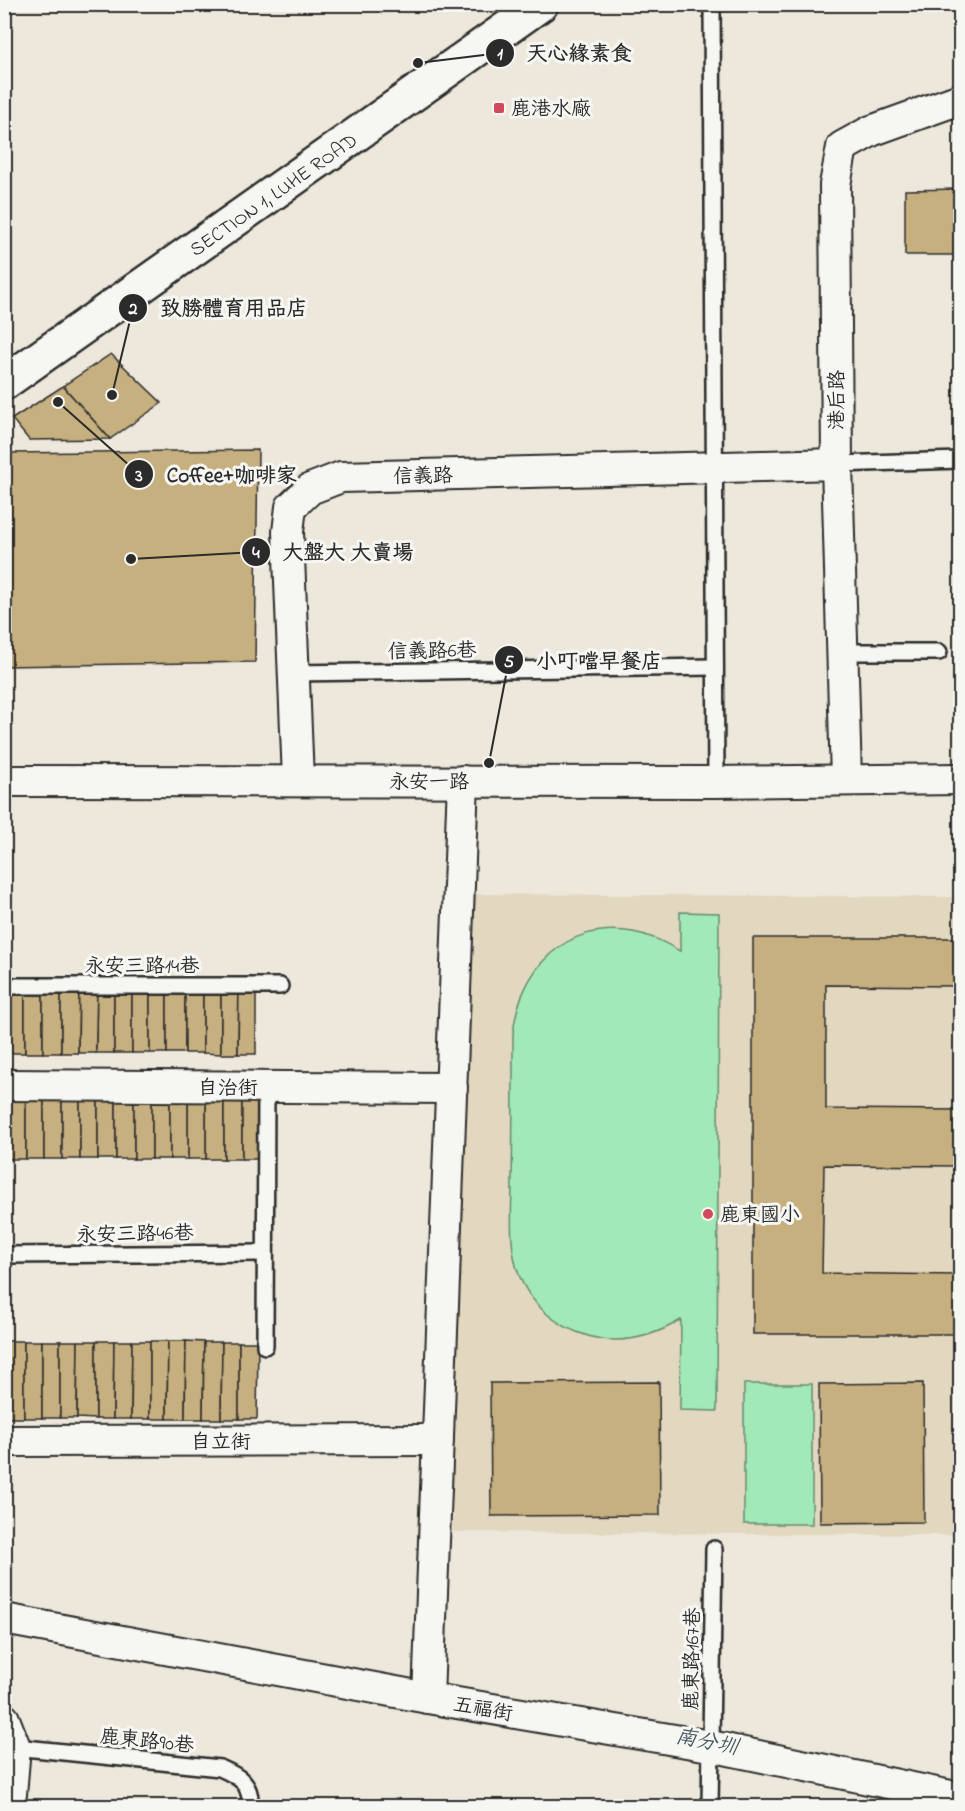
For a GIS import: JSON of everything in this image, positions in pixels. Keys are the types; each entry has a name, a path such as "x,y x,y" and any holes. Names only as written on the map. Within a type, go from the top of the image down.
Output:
{"main road":[{"name":"SECTION 1, LUHE ROAD","path":"4,383 541,4"}],"street":[{"name":"港后路","path":"846,780 837,464 836,185 842,147 871,131 960,99"},
{"name":"信義路","path":"298,780 288,532 291,507 310,489 341,477 837,464"},
{"name":"永安一路","path":"4,781 716,782 960,779"},
{"path":"428,1698 463,781"},
{"name":"自治街","path":"4,1085 452,1088"},
{"name":"自立街","path":"4,1441 438,1440"},
{"name":"五福街","path":"4,1619 428,1698 710,1746 960,1798"},
{"path":"4,1719 15,1747 10,1806"}],"lane":[{"path":"712,4 716,782"},
{"path":"837,464 960,460"},
{"path":"842,652 939,652"},
{"name":"信義路6巷","path":"294,673 715,667"},
{"name":"永安三路14巷","path":"4,986 280,986"},
{"path":"265,1346 266,1087"},
{"name":"永安三路46巷","path":"4,1255 266,1252"},
{"name":"鹿東路167巷","path":"710,1806 714,1548"},
{"name":"鹿東路90巷","path":"15,1747 220,1768 241,1777 251,1795 250,1806"}],"shaded area":[{"name":"鹿東國小","path":"457,894 960,897 960,1535 453,1532"}],"green space":[{"path":"680,912 719,913 717,1411 680,1410 681,1320 647,1335 622,1340 597,1338 574,1331 554,1320 530,1295 519,1275 512,1240 513,1034 517,1011 525,989 536,970 550,954 567,942 586,934 609,930 640,933 680,951"},
{"path":"744,1384 812,1384 812,1524 744,1524"}],"building":[{"path":"960,189 960,255 905,255 905,190"},
{"path":"111,354 162,403 110,439 63,386"},
{"path":"63,386 110,439 29,440 12,419"},
{"path":"258,450 255,662 4,666 4,457 11,453"},
{"path":"753,938 960,938 960,986 826,985 826,1109 960,1110 960,1334 753,1334","holes":["824,1165 959,1166 957,1275 822,1273"]},
{"path":"4,983 8,983 7,1053 4,1053"},
{"path":"8,983 25,983 25,1053 7,1053"},
{"path":"25,983 43,983 43,1053 25,1053"},
{"path":"43,983 61,983 61,1053 43,1053"},
{"path":"61,983 79,983 78,1053 61,1053"},
{"path":"79,983 97,983 96,1053 78,1053"},
{"path":"97,983 114,983 114,1053 96,1053"},
{"path":"114,983 132,983 132,1053 114,1053"},
{"path":"132,983 150,983 150,1053 132,1053"},
{"path":"150,983 167,983 167,1053 150,1053"},
{"path":"167,983 185,983 185,1053 167,1053"},
{"path":"185,983 203,983 203,1053 185,1053"},
{"path":"203,983 221,983 221,1054 203,1053"},
{"path":"221,983 239,983 238,1054 221,1054"},
{"path":"239,983 256,983 256,1054 238,1054"},
{"path":"206,1100 224,1100 224,1159 206,1159"},
{"path":"206,1100 206,1159 188,1159 188,1101"},
{"path":"224,1100 242,1100 242,1159 224,1159"},
{"path":"242,1100 260,1100 260,1159 242,1159"},
{"path":"4,1101 8,1101 8,1159 4,1159"},
{"path":"8,1101 26,1101 26,1159 8,1159"},
{"path":"26,1101 44,1101 44,1159 26,1159"},
{"path":"44,1101 62,1101 62,1159 44,1159"},
{"path":"62,1101 80,1101 80,1159 62,1159"},
{"path":"80,1101 98,1101 98,1159 80,1159"},
{"path":"98,1101 116,1101 116,1159 98,1159"},
{"path":"116,1101 134,1101 134,1159 116,1159"},
{"path":"134,1101 152,1101 152,1159 134,1159"},
{"path":"152,1101 170,1101 170,1159 152,1159"},
{"path":"170,1101 188,1101 188,1159 170,1159"},
{"path":"4,1341 6,1341 6,1418 4,1418"},
{"path":"6,1341 24,1341 24,1418 6,1418"},
{"path":"24,1341 42,1341 42,1418 24,1418"},
{"path":"42,1341 60,1341 60,1418 42,1418"},
{"path":"60,1341 78,1341 77,1418 60,1418"},
{"path":"78,1341 96,1341 96,1419 77,1418"},
{"path":"96,1341 114,1341 113,1419 96,1419"},
{"path":"114,1341 132,1341 131,1419 113,1419"},
{"path":"132,1341 150,1341 150,1419 131,1419"},
{"path":"150,1341 168,1341 167,1419 150,1419"},
{"path":"168,1341 186,1341 185,1419 167,1419"},
{"path":"186,1341 204,1342 203,1419 185,1419"},
{"path":"204,1342 222,1342 221,1419 203,1419"},
{"path":"222,1342 239,1342 239,1419 221,1419"},
{"path":"239,1342 258,1342 257,1419 239,1419"},
{"path":"659,1382 660,1515 491,1516 490,1383"},
{"path":"923,1383 924,1522 820,1523 819,1384"}],"place":[{"name":"天心緣素食","path":"418,63"},
{"name":"鹿港水廠","path":"499,108"},
{"name":"致勝體育用品店","path":"112,395"},
{"name":"Coffee+咖啡家","path":"58,402"},
{"name":"大盤大 大賣場","path":"131,559"},
{"name":"小叮噹早餐店","path":"489,763"},
{"name":"鹿東國小","path":"708,1214"}],"water label":[{"name":"南分圳","path":"707,1741"}]}
